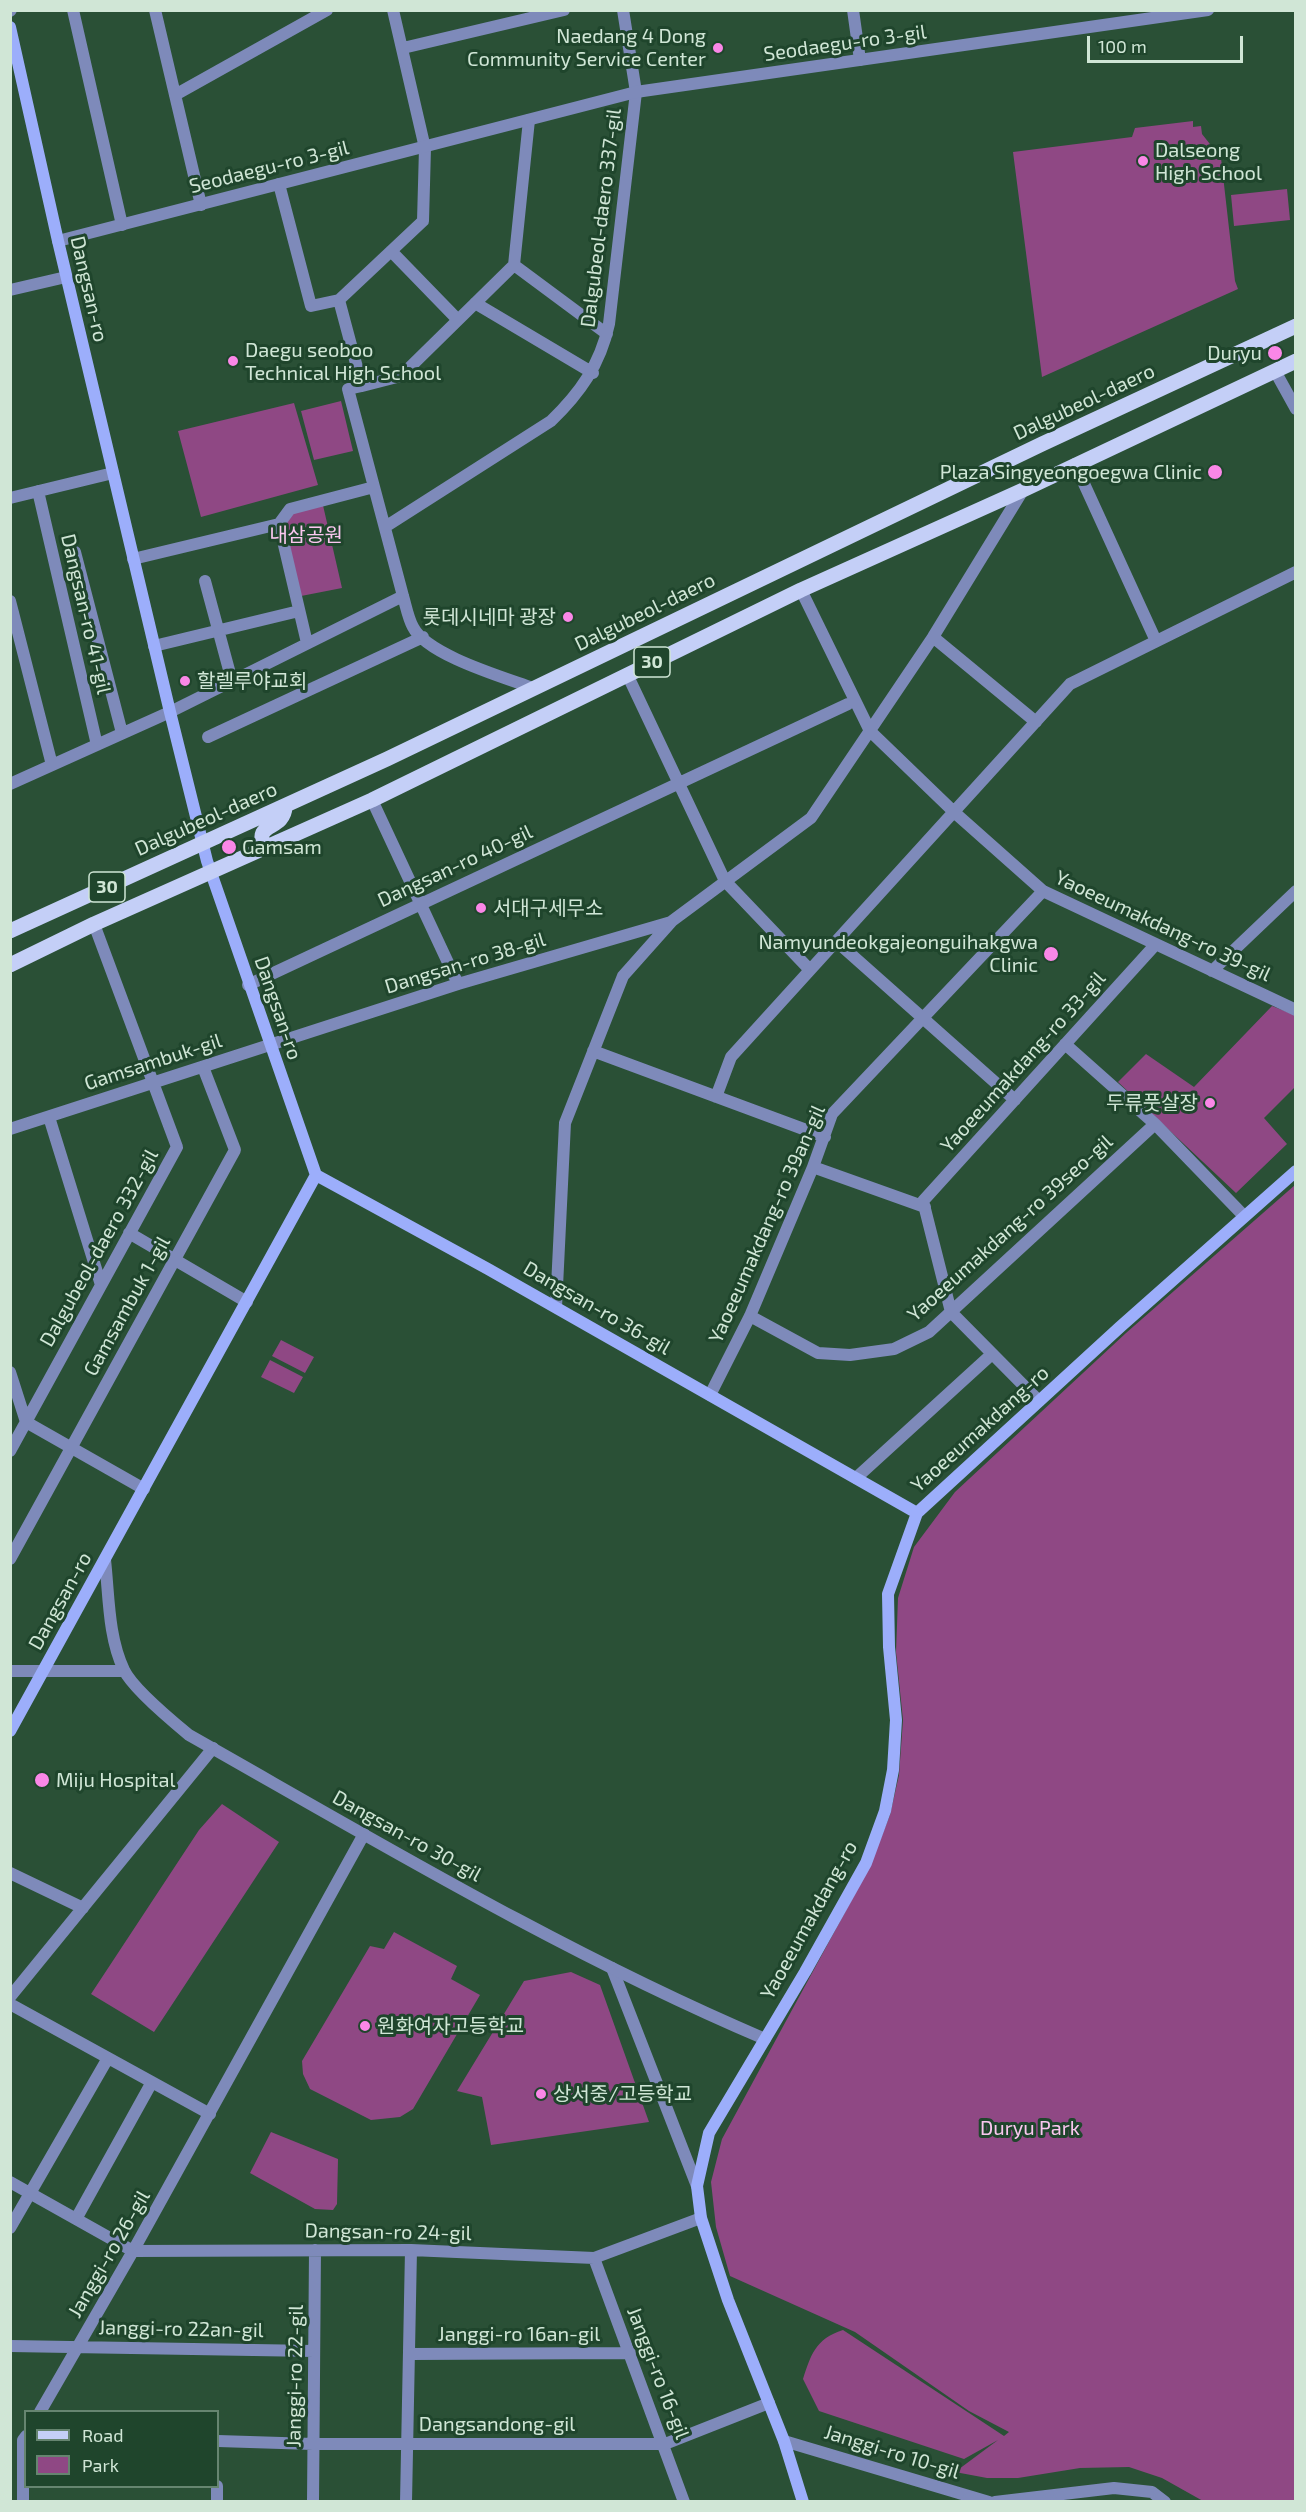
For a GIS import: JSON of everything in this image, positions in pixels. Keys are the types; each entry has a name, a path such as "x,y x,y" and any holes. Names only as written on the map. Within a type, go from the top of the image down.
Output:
{"main road":[{"name":"Dangsan-ro","path":"10,27 16,75 203,843 248,984 316,1175 10,1731"},
{"name":"Dalgubeol-daero","path":"10,931 285,807 1042,444 1296,326"},
{"name":"30","path":"10,965 94,924 372,800 801,590 1023,490 1296,361"},
{"path":"265,847 261,834 264,829 281,821 285,807"},
{"name":"Yaoeeumakdang-ro","path":"803,2502 784,2441 728,2300 702,2218 697,2186 709,2133 806,1972 866,1863 885,1811 893,1770 896,1720 889,1647 888,1594 917,1513 1296,1171"},
{"name":"Dangsan-ro 36-gil","path":"316,1175 556,1307 917,1513"}],"street":[{"path":"73,10 122,225"},
{"path":"155,10 201,205"},
{"path":"175,95 327,10"},
{"path":"279,184 311,306 339,300 423,221 425,148 393,10"},
{"path":"403,48 564,10"},
{"name":"Dalgubeol-daero 337-gil","path":"385,527 551,422 571,402 593,373 607,334 636,92 623,10"},
{"path":"853,10 860,60"},
{"name":"Seodaegu-ro 3-gil","path":"58,242 636,92 1206,11"},
{"path":"529,120 514,265 401,376 348,389 403,596 414,629 438,649 459,662 532,688"},
{"path":"391,251 458,320"},
{"path":"514,265 607,334"},
{"path":"10,290 66,277"},
{"path":"339,300 362,386"},
{"path":"475,303 593,373"},
{"path":"1275,371 1296,409"},
{"path":"1075,464 1156,641"},
{"path":"10,498 113,473"},
{"path":"133,559 279,524 290,509 374,488"},
{"path":"556,1307 565,1123 623,976 672,921 811,818 933,637 1023,490"},
{"name":"Dangsan-ro 41-gil","path":"38,491 97,745"},
{"path":"279,524 307,643"},
{"name":"Dangsan-ro 41-gil","path":"75,552 122,734"},
{"path":"716,1097 730,1057 1070,684 1296,572"},
{"path":"205,581 231,681"},
{"name":"Yaoeeumakdang-ro 39-gil","path":"801,590 870,730 954,812 1043,891 1296,1010"},
{"path":"10,784 170,712 403,596"},
{"path":"11,604 52,765"},
{"path":"154,646 299,611"},
{"path":"208,737 423,637"},
{"path":"933,637 1036,722"},
{"path":"627,674 725,881 810,970"},
{"path":"679,783 848,704"},
{"name":"Dangsan-ro 40-gil","path":"248,984 679,783"},
{"path":"372,800 458,984"},
{"name":"Yaoeeumakdang-ro 39an-gil","path":"710,1395 750,1316 813,1167 832,1114 1043,891"},
{"path":"1212,971 1296,891"},
{"name":"Dangsan-ro 38-gil","path":"270,1045 458,984 672,921"},
{"name":"Dalgubeol-daero 332-gil","path":"10,1451 177,1146 94,924"},
{"path":"836,941 1015,1100"},
{"name":"Yaoeeumakdang-ro 33-gil","path":"925,1207 923,1201 1156,944"},
{"path":"1065,1044 1155,1124 1244,1216"},
{"name":"Gamsambuk-gil","path":"10,1129 270,1045"},
{"path":"593,1051 825,1137"},
{"name":"Gamsambuk 1-gil","path":"10,1559 235,1150 203,1067"},
{"path":"49,1117 101,1285"},
{"name":"Yaoeeumakdang-ro 39seo-gil","path":"750,1316 818,1353 850,1355 894,1348 929,1332 1155,1124"},
{"path":"813,1167 925,1207 951,1312 1040,1401"},
{"path":"129,1233 247,1302"},
{"path":"856,1478 992,1354"},
{"path":"10,1372 26,1422 144,1489"},
{"path":"10,1671 124,1671 115,1642 105,1560"},
{"name":"Dangsan-ro 30-gil","path":"124,1671 164,1715 213,1748 570,1948 765,2039"},
{"path":"10,1997 213,1748"},
{"name":"Janggi-ro 26-gil","path":"41,2410 134,2251 364,1834"},
{"path":"12,1876 83,1908"},
{"path":"612,1968 697,2186"},
{"path":"10,2004 210,2114"},
{"path":"10,2228 108,2058"},
{"path":"76,2218 152,2082"},
{"name":"Dangsan-ro 24-gil","path":"10,2182 134,2251 411,2250 594,2258 702,2218"},
{"name":"Janggi-ro 22-gil","path":"313,2502 315,2250"},
{"path":"406,2502 411,2250"},
{"name":"Janggi-ro 16-gil","path":"594,2258 665,2444 684,2502"},
{"name":"Janggi-ro 22an-gil","path":"10,2346 314,2351"},
{"name":"Janggi-ro 16an-gil","path":"409,2354 630,2353"},
{"name":"Dangsandong-gil","path":"219,2441 314,2444 407,2442 665,2444 769,2403"},
{"path":"21,2439 23,2502"},
{"name":"Janggi-ro 10-gil","path":"784,2441 989,2502"},
{"path":"995,2502 1114,2488 1152,2492 1165,2502"}],"green space":[{"path":"1193,121 1193,127 1201,126 1202,134 1221,158 1235,281 1238,289 1042,377 1013,152 1132,137 1135,128"},
{"path":"1287,189 1290,220 1234,226 1231,195"},
{"path":"341,401 353,451 314,460 301,411"},
{"path":"294,403 318,485 201,517 178,431"},
{"name":"내삼공원","path":"322,501 342,588 296,597 279,524 290,509"},
{"name":"두류풋살장","path":"1272,1006 1295,1015 1295,1087 1264,1118 1287,1144 1236,1193 1118,1082 1146,1054 1194,1087"},
{"name":"Duryu Park","path":"1295,1185 1295,2501 1203,2501 1162,2478 1129,2467 1080,2468 1018,2478 987,2478 955,2472 998,2440 964,2459 819,2411 803,2379 812,2355 820,2343 843,2330 1004,2436 1009,2432 969,2411 855,2332 730,2276 716,2227 711,2182 722,2139 869,1868 890,1815 899,1775 903,1720 896,1652 898,1598 914,1547 955,1492 1126,1333"},
{"path":"281,1340 314,1357 305,1373 272,1356"},
{"path":"270,1360 303,1377 294,1393 261,1377"},
{"path":"222,1804 279,1842 154,2032 91,1994 199,1830"},
{"path":"394,1932 457,1966 451,1979 480,1995 413,2109 400,2117 371,2120 310,2089 303,2074 302,2061 370,1946 384,1949"},
{"path":"571,1972 600,1985 649,2122 491,2145 482,2097 457,2091 524,1981"},
{"path":"271,2132 338,2159 337,2204 333,2210 315,2209 250,2173"}],"place":[{"name":"Naedang 4 Dong Community Service Center","path":"718,48"},
{"name":"Dalseong High School","path":"1143,161"},
{"name":"Duryu","path":"1275,353"},
{"name":"Daegu seoboo Technical High School","path":"233,361"},
{"name":"Plaza Singyeongoegwa Clinic","path":"1215,472"},
{"name":"롯데시네마 광장","path":"568,617"},
{"name":"할렐루야교회","path":"185,681"},
{"name":"Gamsam","path":"229,847"},
{"name":"서대구세무소","path":"481,908"},
{"name":"Namyundeokgajeonguihakgwa Clinic","path":"1051,954"},
{"name":"두류풋살장","path":"1210,1103"},
{"name":"Miju Hospital","path":"42,1780"},
{"name":"원화여자고등학교","path":"365,2026"},
{"name":"상서중/고등학교","path":"541,2094"}]}
